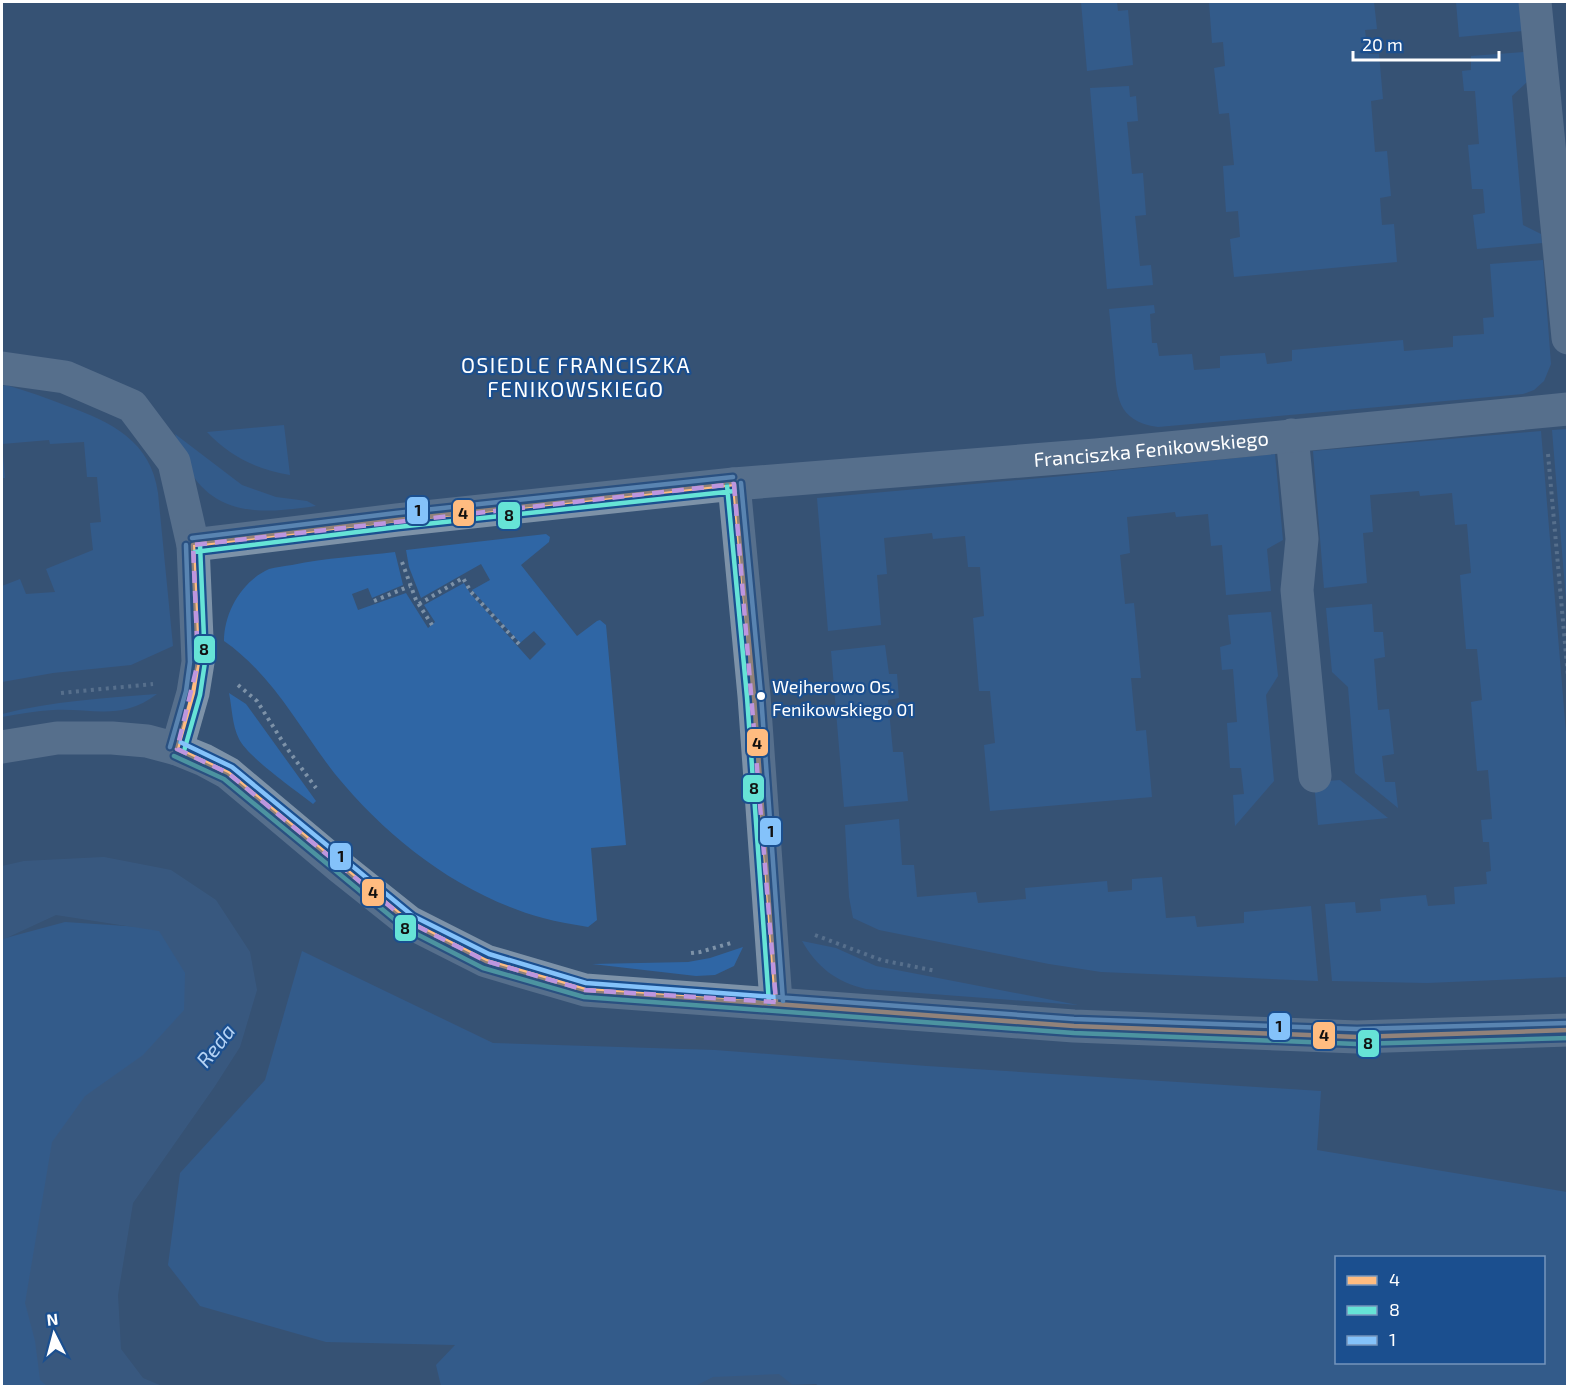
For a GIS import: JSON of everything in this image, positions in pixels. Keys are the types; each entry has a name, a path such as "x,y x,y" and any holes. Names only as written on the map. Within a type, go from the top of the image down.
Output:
{"street":[{"path":"1534,2 1568,338"},
{"path":"2,368 65,376 132,406 174,462 193,545 198,662 177,749"},
{"name":"Franciszka Fenikowskiego","path":"193,545 397,520 734,484 1096,454 1556,410"},
{"path":"1292,435 1302,539 1297,590 1315,776"},
{"path":"734,484 754,696 776,1002"},
{"path":"2,747 57,738 112,738 147,741 177,749 228,773 409,922 486,961 585,990 776,1002 1074,1026 1357,1038 1568,1030"}],"path":[{"path":"1556,410 1568,677"},
{"path":"397,520 403,567 410,586 432,625"},
{"path":"419,604 463,578 471,592 519,644"},
{"path":"374,601 410,586"},
{"path":"52,693 195,682 237,684 257,701 286,747 318,791"},
{"path":"690,953 740,940 771,935"}],"highlighted area":[{"path":"734,484 776,1002 585,990 486,961 409,922 228,773 177,749 198,662 193,545"}],"shaded area":[{"path":"1081,2 1117,2 1118,11 1128,10 1133,65 1087,71"},
{"path":"1209,2 1374,2 1377,29 1365,30 1368,54 1379,54 1383,99 1371,101 1375,152 1387,151 1391,196 1380,198 1382,225 1394,224 1397,262 1234,277 1230,239 1240,237 1238,211 1226,212 1223,166 1234,165 1229,113 1219,114 1214,68 1225,66 1223,42 1212,43"},
{"path":"1456,2 1520,2 1523,31 1459,37"},
{"path":"1524,52 1527,82 1512,96 1523,225 1541,234 1542,243 1477,249 1473,215 1485,213 1483,189 1472,189 1468,145 1479,144 1475,91 1464,91 1462,71 1471,70 1471,56"},
{"path":"1129,86 1130,97 1136,96 1138,121 1127,122 1132,174 1143,173 1146,215 1135,216 1140,266 1151,265 1153,285 1107,289 1090,88"},
{"path":"1543,260 1551,364 1544,381 1534,390 1523,394 1158,427 1144,424 1126,413 1118,396 1109,309 1154,305 1155,313 1150,314 1152,343 1157,343 1159,356 1192,354 1194,370 1220,368 1220,356 1265,353 1267,364 1292,361 1292,350 1403,340 1404,351 1453,347 1453,336 1484,334 1483,318 1494,317 1490,264"},
{"path":"6,385 99,419 126,436 138,447 154,475 158,493 173,646 131,665 53,673 2,682 2,586 20,579 26,594 55,592 46,569 93,550 90,523 101,522 97,477 87,477 84,442 50,444 49,440 2,444 2,386"},
{"path":"284,425 290,475 267,470 245,461 234,455 207,432"},
{"path":"1568,429 1567,612 1552,430"},
{"path":"1541,431 1567,745 1567,977 1427,983 1332,981 1325,904 1355,902 1356,913 1381,911 1380,899 1426,895 1428,906 1455,904 1454,887 1487,884 1486,872 1491,871 1489,842 1483,842 1481,820 1492,819 1488,770 1477,771 1471,702 1482,700 1477,649 1466,649 1460,575 1471,573 1467,524 1455,525 1452,493 1420,496 1419,491 1370,495 1373,532 1363,533 1367,583 1324,588 1313,451"},
{"path":"175,434 242,485 276,497 307,501 316,506 262,510 244,509 228,504 213,496 200,485 182,456"},
{"path":"2,444 5,478 2,478"},
{"path":"1275,454 1283,540 1267,549 1271,591 1226,595 1222,545 1211,546 1208,514 1176,517 1175,512 1127,517 1130,553 1120,555 1125,604 1134,603 1141,678 1131,678 1136,731 1146,730 1152,797 990,811 984,745 995,743 990,691 979,691 973,618 984,616 980,567 968,567 965,536 933,539 932,533 884,538 887,574 877,575 881,625 828,631 817,498"},
{"path":"546,534 550,537 549,542 521,565 577,636 597,621 600,620 606,625 626,845 591,848 597,920 588,927 543,918 483,895 455,880 403,843 356,798 335,774 284,703 257,670 224,641 227,619 236,599 259,574 269,569 318,561 395,552 403,585 372,598 368,588 352,594 358,610 406,593 428,628 435,622 424,605 464,583 470,593 530,660 546,644 534,631 520,643 472,590 490,580 481,564 421,598 409,567 406,550"},
{"path":"1372,604 1374,632 1383,632 1385,657 1374,659 1378,710 1389,709 1394,754 1382,756 1385,782 1395,782 1398,808 1355,773 1348,687 1332,672 1326,608"},
{"path":"1271,612 1278,676 1266,695 1274,781 1235,826 1233,795 1244,794 1241,768 1230,768 1227,723 1237,722 1233,669 1222,670 1220,647 1231,644 1228,615"},
{"path":"885,645 889,674 897,674 899,698 888,700 893,752 903,752 908,801 844,807 831,651"},
{"path":"229,693 246,704 316,801 313,804 244,747 235,728"},
{"path":"157,694 132,708 119,710 53,710 2,717 2,714 59,703"},
{"path":"1340,780 1388,818 1318,825 1314,782"},
{"path":"899,819 902,865 914,865 917,897 976,892 978,903 1026,899 1025,888 1107,881 1108,892 1132,890 1132,879 1162,877 1166,918 1195,916 1197,927 1244,923 1244,912 1311,906 1318,981 1101,972 1049,964 879,930 853,918 849,897 845,825"},
{"path":"65,922 156,928 200,957 196,1017 130,1099 89,1386 2,1386 2,939"},
{"path":"802,941 836,948 876,966 1078,1005 866,989 845,982 828,972"},
{"path":"743,947 734,966 715,975 696,976 592,964 688,962 710,958"},
{"path":"302,951 493,1043 715,1050 1321,1091 1317,1150 1567,1192 1567,1386 819,1386 816,1384 441,1386 436,1365 455,1345 326,1342 200,1306 168,1265 180,1173 265,1080"}],"water":[{"name":"Reda","path":"104,857 171,870 216,900 250,952 257,990 240,1047 133,1203 118,1295 121,1349 143,1378 162,1386 47,1386 40,1380 35,1341 25,1303 52,1142 85,1096 143,1055 184,1010 185,973 159,931 56,915 2,940 2,866 24,861"},
{"path":"779,1374 794,1386 695,1386 713,1377"}],"transit line":[{"name":"1","path":"192,538 396,513 733,477"},
{"name":"1","path":"741,483 761,695 783,1001"},
{"name":"4","path":"734,484 754,696 776,1002"},
{"name":"4","path":"193,545 397,520 734,484"},
{"name":"8","path":"727,485 747,697 769,1003"},
{"name":"8","path":"194,552 398,527 735,491"},
{"name":"1","path":"170,747 186,691 190,662 186,545"},
{"name":"4","path":"177,749 193,693 198,662 193,545"},
{"name":"8","path":"184,751 200,695 205,662 200,545"},
{"name":"1","path":"180,742 232,767 413,916 489,954 586,983 1074,1019 1357,1029 1568,1023"},
{"name":"4","path":"177,749 228,773 409,922 486,961 585,990 1074,1026 1357,1037 1568,1030"},
{"name":"8","path":"174,756 224,779 405,928 483,968 584,997 1074,1033 1357,1044 1568,1038"}],"place":[{"name":"Wejherowo Os. Fenikowskiego 01","path":"761,696"}],"district":[{"name":"OSIEDLE FRANCISZKA FENIKOWSKIEGO","path":"576,378"}]}
